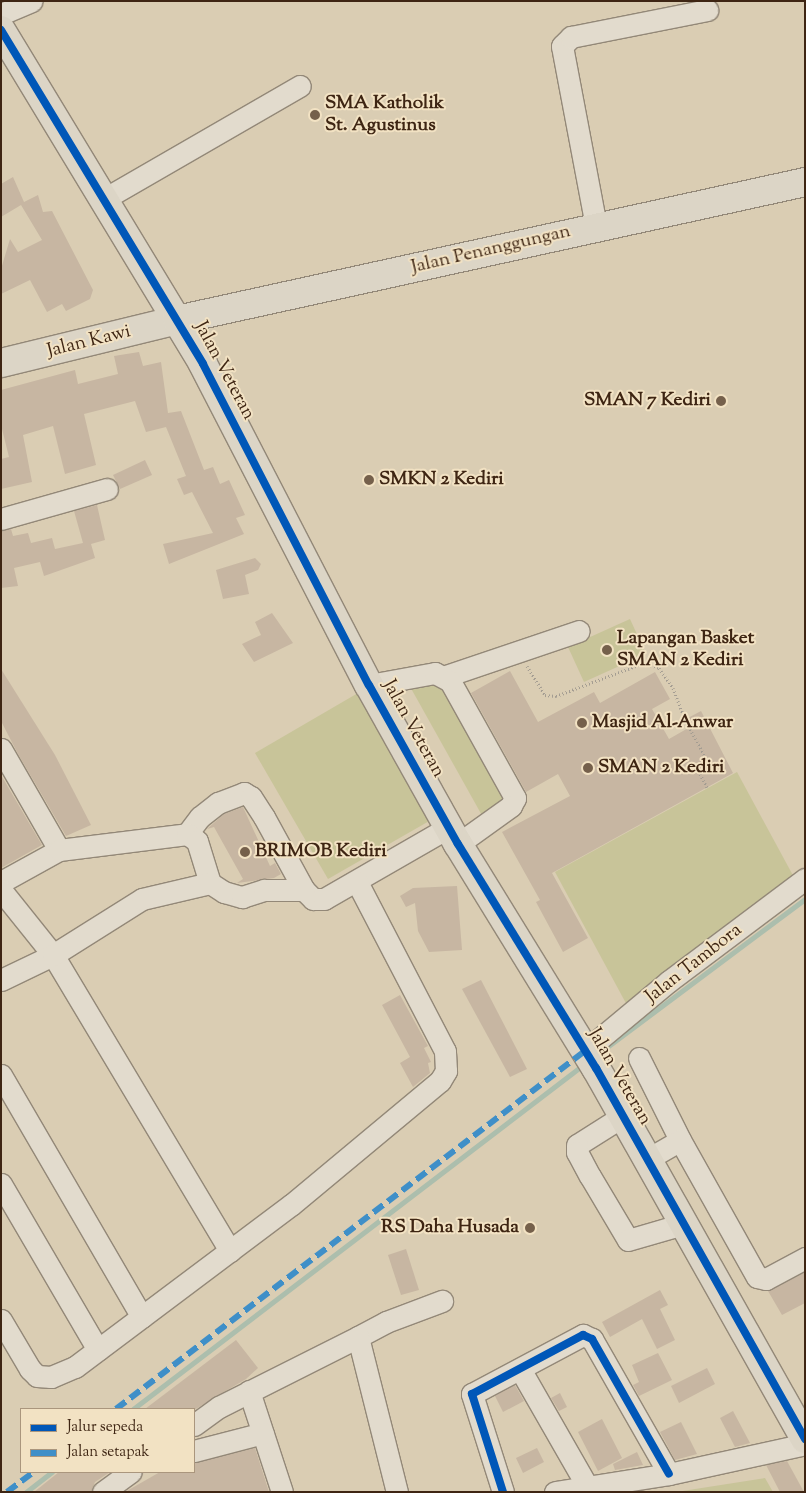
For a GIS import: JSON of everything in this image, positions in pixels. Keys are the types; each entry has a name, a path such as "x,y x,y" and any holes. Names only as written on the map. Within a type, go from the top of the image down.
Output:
{"main road":[{"name":"Jalan Veteran","path":"1,30 8,58 104,199 177,320 369,685 454,835 590,1058 682,1224 803,1435"},
{"name":"Jalan Penanggungan","path":"177,320 596,226 805,182"},
{"name":"Jalan Kawi","path":"1,363 177,320"}],"street":[{"path":"1,14 31,1"},
{"path":"596,226 562,46 571,37 707,10"},
{"path":"104,199 300,86"},
{"path":"1,519 107,489"},
{"path":"369,685 435,674 446,676 579,631"},
{"path":"1,882 58,850 187,834 200,817 218,803 244,793 251,797 264,817 304,890 313,899 324,898 511,806 514,798 446,676"},
{"path":"1,749 58,850"},
{"path":"187,834 196,842 210,883 224,892 242,897 264,890 304,890"},
{"name":"Jalan Tambora","path":"590,1058 669,981 805,879"},
{"path":"1,1320 30,1369 37,1376 51,1377 75,1367 291,1205 433,1087 446,1071 445,1051 357,882"},
{"path":"1,980 53,955 142,899 210,883"},
{"path":"1,890 53,955 230,1251"},
{"path":"639,1058 680,1140 757,1277 766,1279 805,1258"},
{"path":"1,1075 142,1317"},
{"path":"623,1116 577,1145 577,1152 590,1176 628,1240 682,1224"},
{"path":"646,1160 680,1140"},
{"path":"1,1184 98,1350"},
{"path":"195,1424 249,1391 386,1322 442,1301"},
{"path":"503,1492 471,1400 476,1390 588,1334 669,1474"},
{"path":"358,1337 396,1492"},
{"path":"520,1368 587,1486"},
{"path":"249,1391 282,1492"},
{"path":"195,1451 263,1433"},
{"path":"554,1492 669,1474 803,1435"},
{"path":"103,1492 130,1473"}],"path":[{"path":"519,651 538,687 545,695 556,696 644,663 658,668 673,688 685,720 706,758 700,774 707,787"}],"shaded area":[{"name":"Lapangan Basket SMAN 2 Kediri","path":"630,619 646,654 584,682 568,647"},
{"path":"446,681 511,798 484,819 408,683"},
{"path":"358,693 431,820 328,879 255,753"},
{"path":"737,772 796,881 628,1007 555,872"},
{"path":"765,1478 773,1492 676,1492"}],"building":[{"path":"13,177 24,202 38,195 43,212 52,211 93,290 90,299 66,311 62,304 47,312 30,280 1,294 1,269 10,239 18,252 42,240 21,205 1,217 1,184"},
{"path":"139,352 143,366 161,362 168,413 181,411 204,470 213,467 220,484 229,480 245,515 236,518 244,534 169,564 163,544 213,533 192,492 184,495 177,479 186,476 166,427 146,432 135,401 84,414 96,465 65,474 53,426 23,435 32,482 1,489 1,459 9,457 1,425 1,390 75,370 78,384 118,374 114,356"},
{"path":"145,460 152,475 120,489 113,475"},
{"path":"97,505 105,540 91,544 95,558 44,576 40,562 14,568 18,586 1,588 1,531 11,529 13,536 28,533 31,543 52,538 55,549 83,543 74,511"},
{"path":"255,558 261,564 258,570 245,575 249,594 223,599 216,570"},
{"path":"272,613 293,643 254,662 242,644 261,635 255,622"},
{"path":"1,669 55,755 91,825 66,836 18,754 1,721"},
{"path":"510,671 538,722 594,692 600,703 655,672 670,699 652,709 669,739 690,727 686,719 701,711 733,773 552,873 588,938 563,952 536,902 540,900 502,832 570,796 558,774 526,792 471,693"},
{"path":"1,775 42,845 1,868"},
{"name":"BRIMOB Kediri","path":"243,807 270,866 275,863 281,874 274,878 237,883 243,879 214,827 207,829 224,814"},
{"path":"457,886 462,950 429,952 418,931 415,903 406,907 400,896 413,888"},
{"path":"481,980 527,1069 510,1077 462,989"},
{"path":"400,995 428,1046 424,1048 431,1062 428,1063 430,1073 413,1087 400,1063 410,1057 382,1005"},
{"path":"406,1249 419,1290 401,1295 388,1255"},
{"path":"805,1272 805,1303 782,1315 768,1291"},
{"path":"660,1290 668,1305 660,1309 675,1340 657,1349 642,1319 610,1337 602,1322"},
{"path":"236,1340 258,1368 246,1379 195,1409 146,1408"},
{"path":"658,1353 672,1380 639,1396 633,1385 639,1382 632,1365"},
{"path":"707,1368 715,1384 679,1403 671,1386"},
{"path":"515,1385 524,1401 503,1412 495,1396"},
{"path":"560,1393 567,1407 559,1411 551,1398"},
{"path":"733,1411 750,1443 735,1447 720,1418"},
{"path":"602,1419 622,1458 598,1471 578,1432"},
{"path":"681,1422 697,1454 675,1460 660,1432"},
{"path":"255,1448 269,1492 125,1492 158,1473 195,1473 195,1463"},
{"path":"537,1448 544,1462 523,1473 516,1458"},
{"path":"637,1452 643,1465 615,1470 613,1464"},
{"path":"787,1461 804,1492 780,1492 766,1465"},
{"path":"58,1473 108,1473 95,1482 91,1492 34,1492"}],"waterway":[{"path":"599,1053 805,899"},
{"path":"134,1408 584,1064"},
{"path":"26,1492 51,1473"}],"marked path":[{"path":"117,1408 585,1051"},
{"path":"7,1492 33,1473"}],"cycle path":[{"path":"1,30 203,364 369,685 458,844 596,1068 805,1439"},
{"path":"503,1492 472,1394 583,1335 592,1339 669,1474"}],"place":[{"name":"SMA Katholik St. Agustinus","path":"315,115"},
{"name":"SMAN 7 Kediri","path":"721,401"},
{"name":"SMKN 2 Kediri","path":"369,480"},
{"name":"Lapangan Basket SMAN 2 Kediri","path":"607,650"},
{"name":"Masjid Al-Anwar","path":"582,723"},
{"name":"SMAN 2 Kediri","path":"588,768"},
{"name":"BRIMOB Kediri","path":"245,852"},
{"name":"RS Daha Husada","path":"530,1228"}]}
